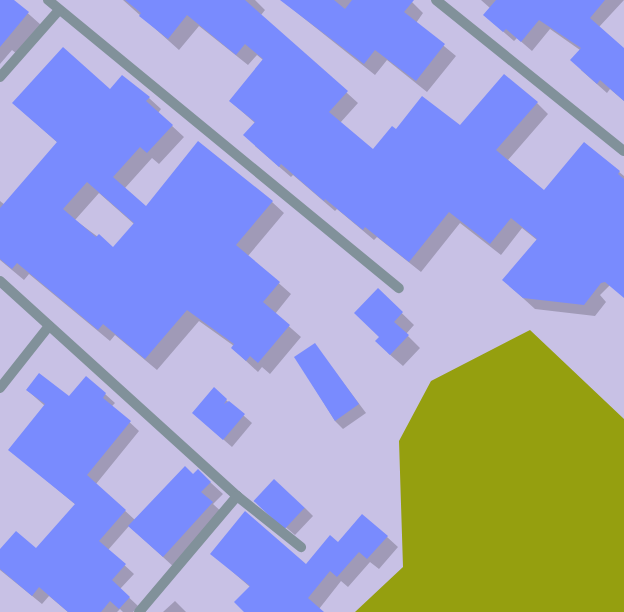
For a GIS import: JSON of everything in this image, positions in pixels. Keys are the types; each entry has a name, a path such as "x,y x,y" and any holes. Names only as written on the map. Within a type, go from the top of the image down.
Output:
{"street":[{"path":"48,0 399,288"},
{"path":"436,0 624,151"},
{"path":"0,77 59,10"},
{"path":"0,281 237,496 301,547"},
{"path":"0,388 49,326"},
{"path":"139,612 237,496"}],"green space":[{"path":"530,330 624,419 624,612 355,612 403,567 399,441 431,381"}],"building":[{"path":"0,0 14,0 29,12 0,47"},
{"path":"125,0 245,0 348,91 329,112 373,149 392,126 396,129 422,96 460,125 504,74 538,102 496,150 544,190 584,142 620,171 618,174 624,179 624,298 605,282 601,283 584,305 523,298 502,280 537,239 511,218 490,244 449,212 409,262 365,227 363,230 325,199 324,201 281,164 279,167 243,135 255,122 229,101 263,59 245,44 236,55 187,15 168,39 139,16 141,13"},
{"path":"280,0 334,0 345,9 352,0 414,0 404,12 445,44 416,81 375,50 364,64"},
{"path":"496,0 605,0 590,18 624,48 624,101 600,80 597,84 570,60 581,48 539,20 521,42 506,29 503,32 483,15"},
{"path":"63,47 110,89 122,75 150,97 146,101 173,125 147,153 140,147 113,177 146,206 198,141 273,201 236,245 280,282 263,302 290,325 258,363 250,356 246,361 231,348 234,344 187,310 145,359 103,324 98,330 17,263 12,269 0,259 0,208 57,142 12,103","holes":["87,182 134,223 113,247 99,234 96,237 63,209"]},
{"path":"378,288 403,312 394,322 409,335 390,355 375,341 379,337 354,313"},
{"path":"315,343 359,404 335,421 294,357"},
{"path":"39,373 69,396 86,376 106,393 103,398 131,421 87,475 126,510 99,541 126,564 112,580 130,597 119,609 110,601 101,612 68,612 39,587 32,596 0,569 0,549 16,531 36,548 75,504 8,450 45,404 26,390"},
{"path":"214,387 227,399 224,404 229,401 245,414 223,440 192,413"},
{"path":"185,466 193,474 198,469 211,482 201,492 213,502 163,557 128,526"},
{"path":"274,479 305,508 284,530 254,501"},
{"path":"245,511 306,564 330,535 338,542 362,514 388,536 367,559 359,552 337,577 330,571 308,598 324,612 244,612 234,602 250,586 210,554"}]}
